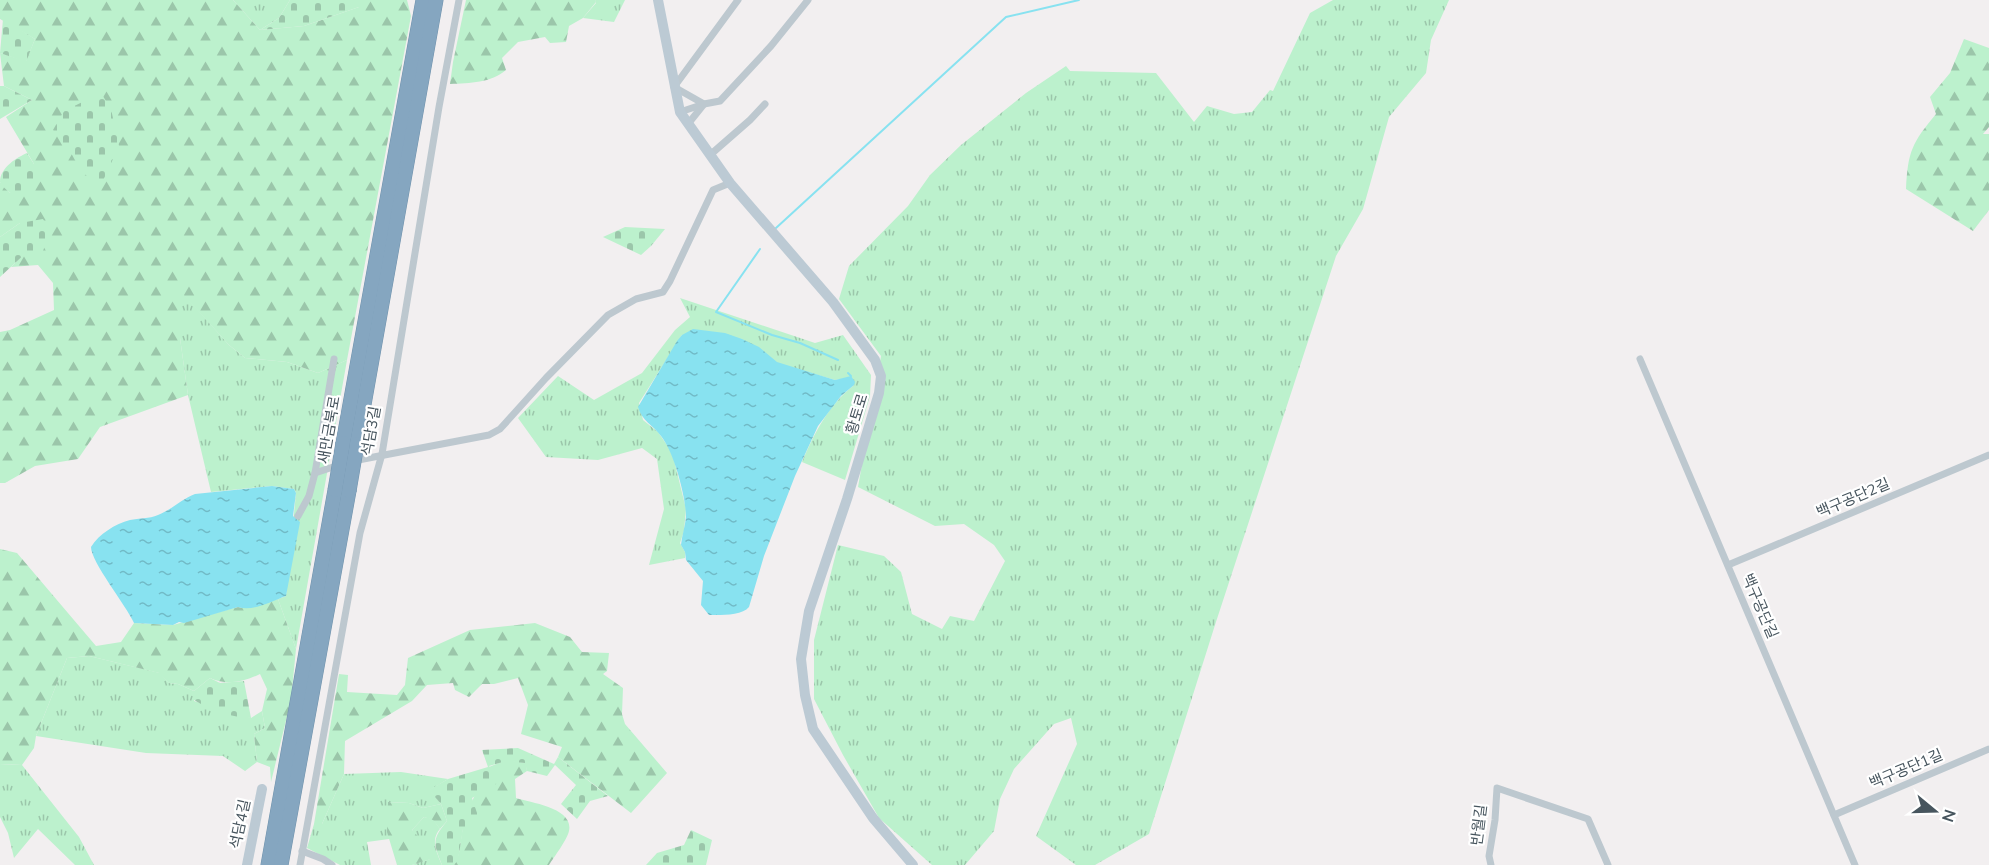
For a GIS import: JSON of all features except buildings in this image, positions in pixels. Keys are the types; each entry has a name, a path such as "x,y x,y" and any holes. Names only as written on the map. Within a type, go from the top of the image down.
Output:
{"highway":[{"name":"새만금북로","path":"281,865 423,0"},
{"name":"새만금북로","path":"350,444 436,0"},
{"name":"새만금북로","path":"268,865 342,490"}],"main road":[{"name":"황토로","path":"658,0 680,112 730,183 833,302 875,360 881,376 879,393 853,478 809,611 801,659 805,695 813,729 873,818 913,865"},
{"name":"석담4길","path":"246,865 262,789"}],"street":[{"name":"석담3길","path":"300,865 360,533 382,454 439,107 459,0"},
{"path":"704,104 674,87 738,0"},
{"path":"680,112 720,101 771,46 808,0"},
{"path":"688,124 704,104"},
{"path":"710,155 765,104"},
{"path":"315,473 382,454 489,435 500,429 608,315 636,299 663,292 712,190 730,183"},
{"path":"298,516 309,496 315,473 334,359"},
{"name":"백구공단길","path":"1640,359 1855,865"},
{"name":"백구공단2길","path":"1728,566 1989,455"},
{"name":"백구공단1길","path":"1834,815 1989,749"},
{"name":"반월길","path":"1491,865 1489,856 1497,788 1587,819 1608,865"},
{"path":"302,851 332,865"}],"green space":[{"path":"0,0 233,0 260,30 304,26 359,7 359,0 407,0 411,16 347,360 318,373 287,362 245,358 229,345 180,291 180,338 188,395 100,427 78,459 35,466 5,483 0,483 0,332 10,330 54,310 53,283 38,265 11,267 28,250 20,223 0,237 0,182 10,193 34,164 6,117 32,100 4,86 0,53 26,61 35,39 0,19"},
{"path":"233,0 290,0 279,18 260,30"},
{"path":"290,0 359,0 359,7 304,26 260,30 279,18"},
{"path":"466,0 595,0 596,2 583,18 569,26 566,42 550,43 545,37 518,42 502,58 506,70 494,78 480,82 450,84"},
{"path":"595,0 625,0 614,22 583,18 596,3"},
{"path":"1333,0 1449,0 1431,40 1426,73 1389,117 1363,209 1336,256 1149,834 1095,865 1076,865 1036,836 1077,744 1071,718 1054,724 1014,769 1000,799 994,831 965,865 932,865 879,818 843,755 814,699 814,640 838,545 884,556 901,572 912,614 942,629 950,616 974,621 1005,561 994,545 964,524 935,526 858,487 881,356 839,299 849,266 908,206 930,175 961,145 1026,93 1066,66 1070,71 1156,73 1194,122 1207,106 1234,114 1252,112 1270,90 1273,91 1310,13"},
{"path":"3,19 35,39 26,62 0,53"},
{"path":"1964,39 1989,48 1989,127 1983,134 1989,134 1989,210 1973,231 1906,189 1908,165 1916,140 1936,114 1930,97 1950,73"},
{"path":"0,86 4,86 32,100 0,119"},
{"path":"101,93 111,109 119,146 100,187 81,171 71,153 53,130 64,111"},
{"path":"27,153 34,164 33,188 10,193 0,182 3,172 10,163"},
{"path":"43,219 50,232 43,251 28,251 0,277 0,237 20,223"},
{"path":"625,227 665,229 641,255 603,237"},
{"path":"180,290 229,345 245,358 287,362 318,373 347,360 296,649 278,599 286,596 296,493 294,489 272,486 211,492 188,395 180,338"},
{"path":"680,298 815,343 843,335 871,375 870,396 845,480 802,462 823,420 854,385 841,379 835,380 682,335 639,403 643,420 658,432 674,460 686,509 684,531 680,543 685,552 685,558 649,565 664,509 657,459 642,448 598,460 546,457 518,418 558,376 594,400 642,373 675,330 690,317"},
{"path":"0,549 17,553 96,646 121,642 134,623 173,625 238,607 243,608 278,599 296,649 291,700 271,782 270,767 257,762 254,734 265,728 262,711 267,689 260,674 235,682 223,682 210,678 194,691 169,683 159,673 89,656 67,658 36,736 34,748 22,765 0,764"},
{"path":"535,623 570,637 582,652 609,653 607,671 603,674 623,688 622,714 625,724 667,773 631,813 558,757 562,747 521,734 528,705 518,678 494,684 482,684 469,697 455,690 453,683 427,685 412,701 345,741 344,774 322,824 314,824 339,674 348,675 347,692 397,695 405,685 408,658 470,630"},
{"path":"89,656 160,673 169,683 194,691 194,701 251,718 262,711 265,728 254,734 257,762 245,771 223,756 146,753 36,736 67,658"},
{"path":"210,678 220,683 244,681 251,718 221,713 194,700 194,691"},
{"path":"518,748 554,764 558,757 608,796 590,801 577,819 561,804 576,785 555,765 547,776 527,771 525,763 506,761 489,766 497,775 496,784 472,798 479,819 463,829 458,860 454,865 442,865 437,851 436,837 447,821 441,804 429,790 448,779 488,767 482,750"},
{"path":"506,760 526,763 527,771 515,779 516,798 559,812 569,823 566,839 549,865 454,865 465,820 481,782 489,767"},
{"path":"0,764 22,765 79,837 94,865 75,865 38,829 14,858 8,833 0,817"},
{"path":"401,772 448,779 430,790 441,804 423,808 409,803 388,802 389,839 367,842 371,865 340,865 307,848 314,824 322,824 344,774"},
{"path":"388,802 409,803 423,808 441,804 447,821 440,829 433,820 424,817 412,830 427,846 431,859 412,865 397,865 387,832"},
{"path":"424,817 433,819 440,829 435,842 442,865 412,865 430,859 412,830"},
{"path":"691,830 712,840 706,865 646,865 657,853 684,845"}],"water":[{"path":"693,329 725,333 759,347 777,362 835,380 851,376 855,382 818,426 795,476 764,556 749,607 741,612 730,614 709,615 701,605 703,581 686,560 681,545 686,517 678,475 666,443 642,416 638,407 677,341"},
{"path":"272,486 294,489 296,493 293,516 300,522 286,596 256,607 238,607 173,625 134,623 102,573 93,554 91,547 98,538 119,524 158,515 195,494"}],"waterway":[{"path":"776,228 1006,17 1079,0"},
{"path":"760,249 716,312 772,335 800,343 838,360"},
{"path":"848,373 851,376"}]}
